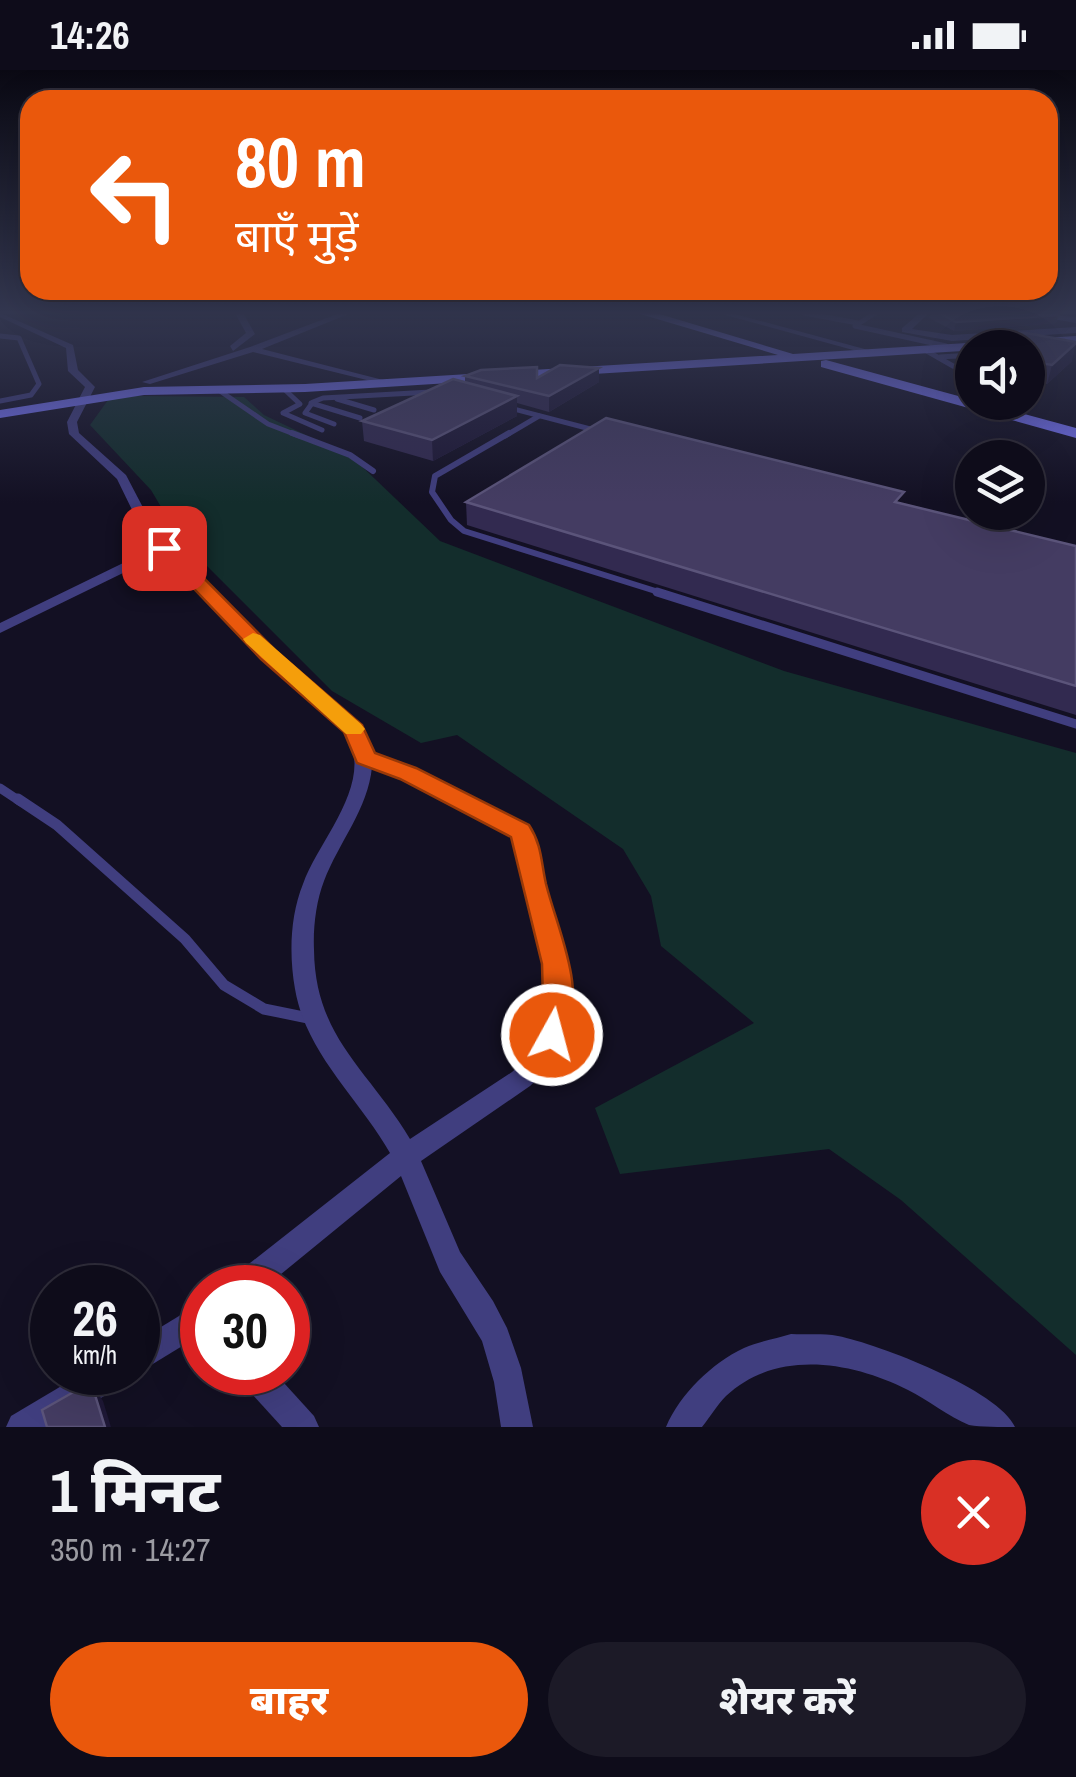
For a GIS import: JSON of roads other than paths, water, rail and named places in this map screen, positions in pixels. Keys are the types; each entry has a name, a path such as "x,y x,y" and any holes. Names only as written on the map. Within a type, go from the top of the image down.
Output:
{"street":[{"path":"79,376 90,387 72,422 74,434 122,478 143,520 164,548 268,654 354,730 365,758 361,789 324,857 307,906 306,992 331,1053 380,1115 405,1157 448,1258 498,1340 518,1427"},
{"path":"143,387 167,376"},
{"path":"0,414 143,387 174,376"},
{"path":"358,376 384,383"},
{"path":"143,387 220,391 562,376"},
{"path":"871,376 1076,434"},
{"path":"912,376 955,388"},
{"path":"1045,411 1076,419"},
{"path":"0,629 164,548"},
{"path":"270,1265 405,1157 521,1079 542,1059 552,1035 559,980 529,866 527,842 520,831 408,774 365,758"},
{"path":"682,1427 699,1402 737,1366 766,1355 820,1347 841,1348 889,1364 999,1427"},
{"path":"22,1427 76,1395"},
{"path":"273,1395 302,1427"}],"lane":[{"path":"0,401 32,395 39,376"},
{"path":"284,389 300,404 283,413 322,430"},
{"path":"220,391 268,424 350,455 373,471"},
{"path":"334,424 307,415 312,404 330,397 436,392"},
{"path":"32,395 46,406"},
{"path":"330,397 374,410"},
{"path":"312,404 360,418"},
{"path":"502,406 616,435"},
{"path":"539,416 435,476 432,492 450,520 464,531 1076,724"},
{"path":"0,788 57,826 99,862 134,898 186,940 224,984 264,1009 314,1019"}]}
